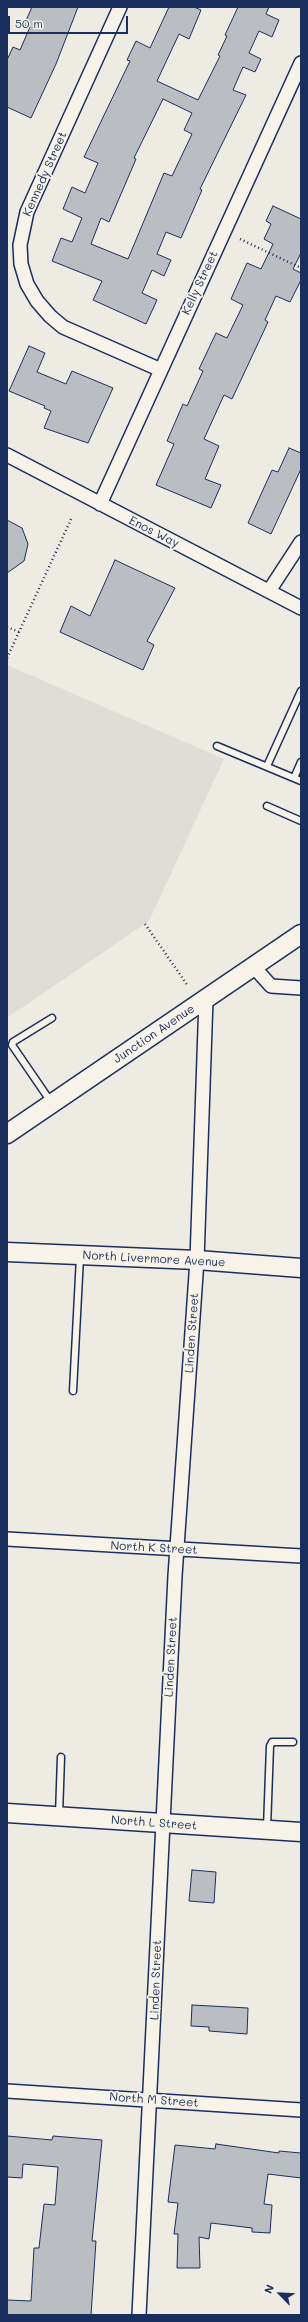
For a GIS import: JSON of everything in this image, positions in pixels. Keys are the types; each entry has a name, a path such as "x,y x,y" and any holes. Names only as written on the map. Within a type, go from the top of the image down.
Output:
{"street":[{"name":"Kennedy Street","path":"120,7 27,212 20,245 21,264 27,284 37,301 50,316 63,327 161,370"},
{"name":"Kelly Street","path":"100,504 301,63"},
{"name":"Enos Way","path":"7,455 301,608"},
{"path":"269,592 301,542"},
{"name":"Junction Avenue","path":"7,1134 301,934"},
{"path":"254,966 271,986 301,988"},
{"name":"Linden Street","path":"139,2315 151,2099 176,1550 197,1260 206,999"},
{"name":"North Livermore Avenue","path":"7,1252 197,1260 301,1268"},
{"name":"North K Street","path":"7,1539 176,1550 301,1556"},
{"name":"North L Street","path":"7,1813 301,1832"},
{"name":"North M Street","path":"7,2091 151,2099 301,2110"}],"lane":[{"path":"267,766 301,691"},
{"path":"217,746 301,781"},
{"path":"294,778 301,762"},
{"path":"267,806 301,821"},
{"path":"52,1018 13,1042 12,1045 52,1104"},
{"path":"73,1392 80,1255"},
{"path":"267,1830 270,1746 272,1742 293,1742"},
{"path":"59,1817 61,1757"}],"path":[{"path":"240,239 301,268"},
{"path":"7,658 72,517"},
{"path":"7,627 19,632"},
{"path":"145,924 188,986"}],"shaded area":[{"path":"7,665 224,759 149,921 7,1018"}],"building":[{"path":"32,7 78,7 56,64 31,118 7,107 7,60 13,47 20,50 30,27 24,25"},
{"path":"169,7 194,7 201,10 189,39 179,34 157,81 198,100 220,56 218,55 227,36 225,35 238,7 269,7 266,14 279,20 272,37 259,31 249,53 261,59 255,72 243,67 233,90 246,95 200,189 202,190 181,238 166,232 157,254 171,260 164,276 152,270 142,293 157,300 146,324 93,300 102,281 52,261 61,238 72,242 82,218 63,209 72,187 85,193 98,163 84,157 130,61 127,60 136,41 150,48","holes":["163,99 192,113 184,130 192,134 172,176 164,173 128,259 91,244 101,218 109,222 136,159 134,158"]},
{"path":"273,206 301,219 301,253 293,269 301,273 301,280 290,302 276,296 265,320 268,322 232,399 224,395 204,439 219,446 205,479 221,485 211,508 156,485 174,444 167,441 183,404 187,406 203,371 199,369 216,333 227,338 243,305 231,299 247,263 261,269 273,244 264,239 271,224 266,221"},
{"path":"29,346 45,353 37,372 66,384 72,371 113,388 88,443 44,428 51,411 44,408 45,406 9,391"},
{"path":"289,448 301,453 301,469 271,534 248,523 272,470 278,472"},
{"path":"7,520 22,528 28,544 24,561 7,573"},
{"path":"115,560 175,588 147,641 154,645 143,670 60,632 71,606 90,616"},
{"path":"192,1870 216,1872 214,1903 189,1901"},
{"path":"192,2005 248,2008 247,2034 209,2031 209,2027 191,2026"},
{"path":"7,2136 52,2140 53,2136 102,2140 92,2241 96,2241 91,2315 7,2315 7,2300 31,2301 34,2248 39,2248 44,2204 55,2205 58,2167 23,2164 22,2178 7,2177"},
{"path":"216,2144 279,2153 279,2151 301,2153 301,2178 268,2174 264,2204 272,2205 270,2233 252,2232 252,2228 211,2223 209,2239 199,2237 200,2268 177,2268 178,2234 174,2234 178,2203 168,2202 175,2145 215,2149"}]}
